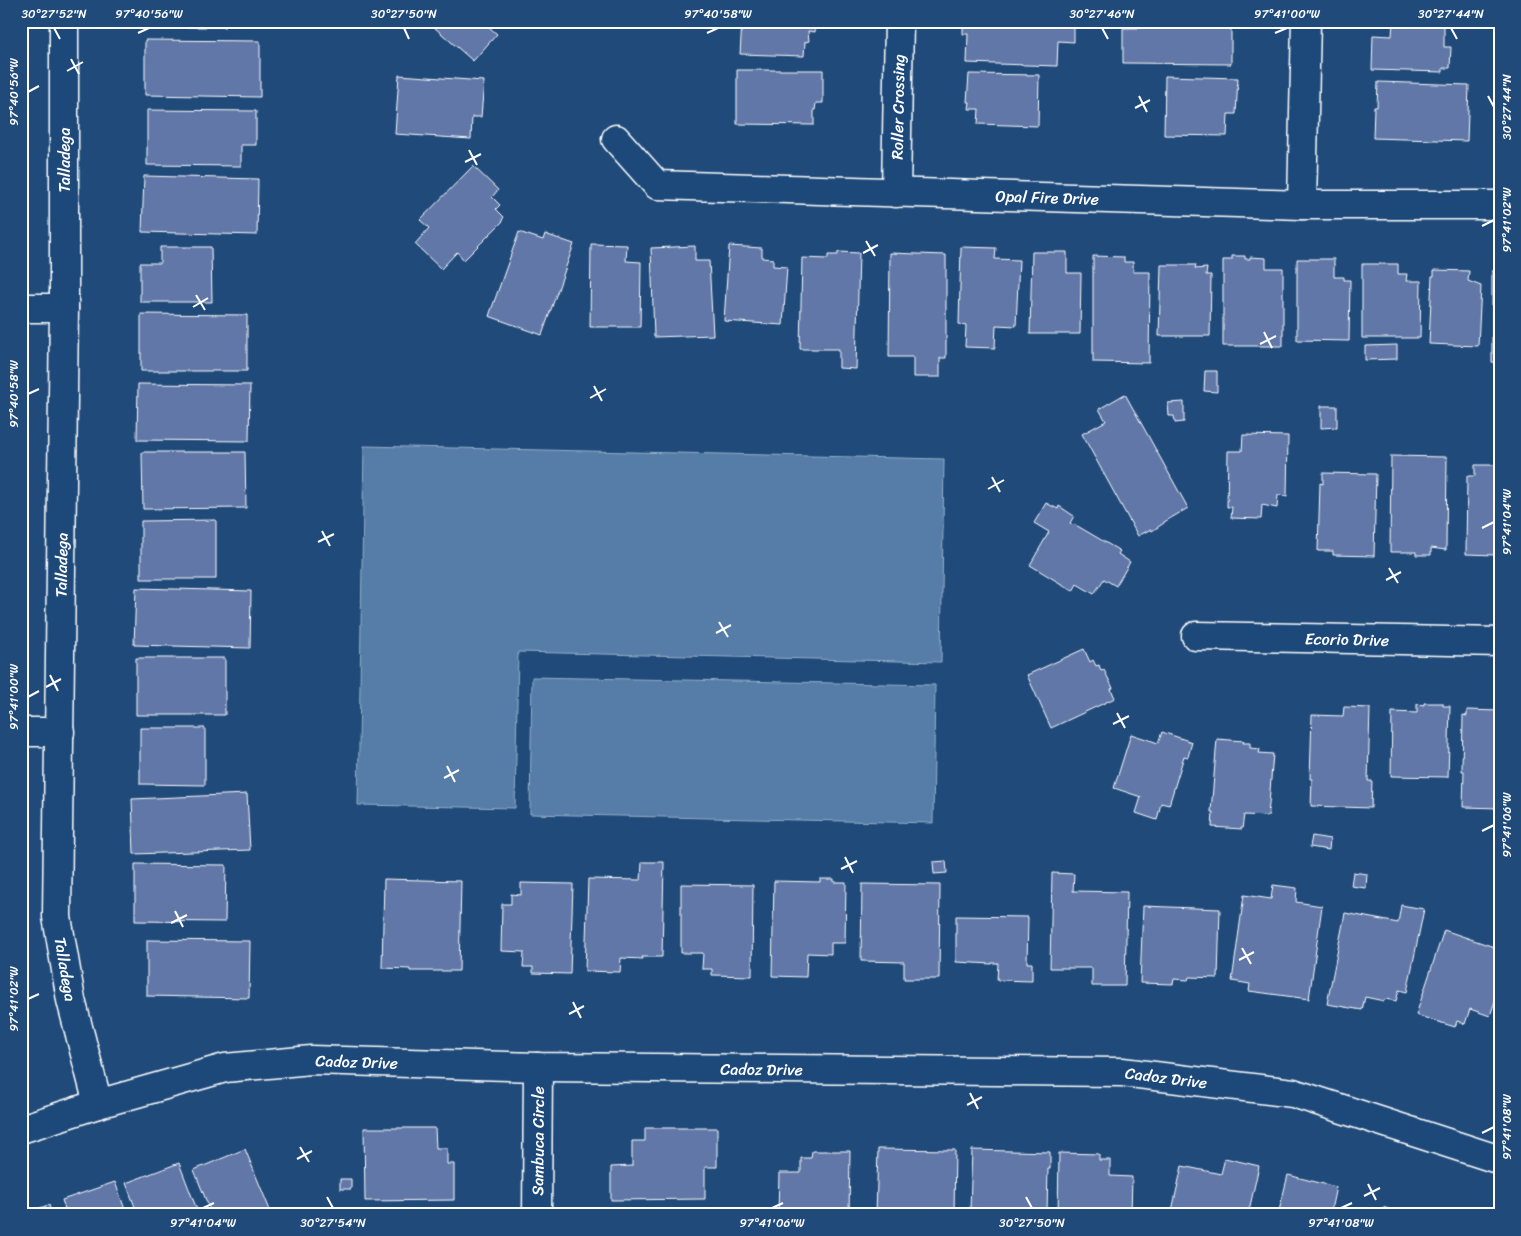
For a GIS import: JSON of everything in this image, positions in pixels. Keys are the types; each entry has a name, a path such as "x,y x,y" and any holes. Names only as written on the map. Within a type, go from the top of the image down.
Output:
{"street":[{"name":"Talladega","path":"64,21 64,308 57,917 71,1000 98,1104"},
{"name":"Roller Crossing","path":"896,193 899,21"},
{"path":"1302,205 1306,21"},
{"name":"Opal Fire Drive","path":"616,139 657,186 1302,205 1500,205"},
{"path":"21,308 64,308"},
{"name":"Ecorio Drive","path":"1196,636 1500,642"},
{"path":"21,732 60,732"},
{"name":"Cadoz Drive","path":"21,1129 98,1104 225,1068 302,1061 538,1067 1122,1072 1293,1093 1500,1160"},
{"name":"Sambuca Circle","path":"536,1215 538,1067"}],"water":[{"path":"364,446 944,459 941,662 518,652 515,808 358,805"},
{"path":"532,677 935,685 933,823 530,814"}],"building":[{"path":"169,21 225,21 225,27 169,27"},
{"path":"427,21 482,21 497,34 473,61"},
{"path":"742,21 816,21 815,32 808,31 809,41 805,42 804,56 740,54"},
{"path":"963,21 1074,21 1074,42 1058,41 1057,66 967,63 968,34 963,34"},
{"path":"1141,21 1231,21 1231,64 1123,63 1123,28 1141,28"},
{"path":"1393,21 1444,21 1444,47 1451,47 1450,68 1443,68 1443,72 1372,70 1373,35 1392,36"},
{"path":"145,40 260,41 260,97 145,95"},
{"path":"737,70 823,70 823,103 816,103 814,125 737,124"},
{"path":"969,74 1039,75 1038,126 978,124 979,109 969,109 970,102 967,102"},
{"path":"399,75 484,81 481,117 472,117 471,139 395,134"},
{"path":"1165,76 1238,78 1236,114 1228,114 1227,136 1164,135"},
{"path":"1378,82 1469,85 1467,141 1373,138 1374,107 1377,107"},
{"path":"147,110 256,111 256,145 241,145 241,166 147,165"},
{"path":"473,166 498,190 492,197 500,205 496,209 504,217 503,221 464,260 457,252 441,269 415,244 429,228 420,220"},
{"path":"144,176 258,179 257,235 142,232"},
{"path":"519,232 543,240 545,234 574,244 542,335 489,316"},
{"path":"591,244 627,245 626,261 641,262 640,327 590,327"},
{"path":"695,246 695,261 709,261 713,335 654,337 651,248"},
{"path":"729,246 762,248 762,258 773,259 773,266 787,267 783,325 724,321"},
{"path":"160,247 211,247 212,302 140,302 140,263 160,263"},
{"path":"961,247 996,248 995,259 1019,260 1016,326 996,325 995,348 965,347 966,325 959,324"},
{"path":"838,252 859,253 856,369 839,368 839,349 800,349 802,258 828,259 828,255 838,255"},
{"path":"1032,252 1067,252 1067,273 1081,273 1080,334 1030,334"},
{"path":"890,253 946,255 946,358 940,358 940,377 913,377 913,357 889,357"},
{"path":"1093,256 1124,257 1124,262 1133,262 1133,272 1150,272 1149,363 1093,362"},
{"path":"1232,256 1245,256 1245,259 1250,259 1250,257 1266,258 1266,268 1283,268 1283,346 1223,346 1223,260 1232,260"},
{"path":"1297,259 1334,259 1334,277 1344,277 1344,280 1350,280 1349,341 1297,340"},
{"path":"1362,264 1398,264 1398,274 1407,274 1406,281 1421,281 1420,338 1362,338"},
{"path":"1161,265 1196,265 1195,269 1207,268 1206,275 1211,275 1210,336 1159,336"},
{"path":"1434,270 1469,271 1468,281 1481,286 1478,346 1429,344 1432,276 1434,276"},
{"path":"1492,271 1500,271 1500,363 1492,362"},
{"path":"141,314 247,315 247,371 141,371"},
{"path":"1397,345 1397,359 1365,360 1365,346"},
{"path":"1205,371 1217,371 1217,392 1204,391"},
{"path":"138,384 250,385 249,441 137,440"},
{"path":"1125,394 1188,508 1152,531 1151,529 1138,536 1082,434 1106,421 1099,409"},
{"path":"1184,402 1184,422 1175,423 1174,416 1169,416 1168,403"},
{"path":"1321,406 1337,406 1337,427 1321,428"},
{"path":"1243,435 1288,436 1287,496 1278,495 1277,508 1262,505 1261,519 1231,518 1232,507 1227,507 1228,451 1242,451"},
{"path":"142,452 245,452 246,508 143,509"},
{"path":"1391,456 1447,457 1446,550 1431,548 1431,555 1416,555 1416,552 1390,552"},
{"path":"1475,465 1500,465 1500,543 1496,543 1496,555 1466,554 1467,476 1475,476"},
{"path":"1323,473 1376,474 1374,556 1333,555 1333,551 1318,551 1320,483 1323,484"},
{"path":"1046,503 1058,509 1059,506 1074,516 1070,523 1120,551 1118,554 1130,562 1116,586 1104,579 1094,594 1077,584 1073,591 1030,565 1049,532 1034,523"},
{"path":"216,520 216,579 141,579 141,521"},
{"path":"136,588 251,591 250,648 134,645"},
{"path":"1084,649 1090,662 1093,660 1096,666 1099,665 1101,671 1104,670 1113,688 1111,689 1115,698 1051,728 1027,675"},
{"path":"136,658 225,658 225,715 136,715"},
{"path":"1424,703 1443,703 1443,706 1450,706 1448,777 1391,776 1392,712 1417,713 1417,704 1424,705"},
{"path":"1344,707 1370,708 1368,781 1372,781 1371,808 1311,806 1312,715 1343,716"},
{"path":"1467,710 1499,711 1500,808 1463,807 1463,715 1467,716"},
{"path":"140,728 205,728 205,785 140,784"},
{"path":"1162,732 1192,742 1188,757 1184,756 1169,805 1161,803 1157,820 1136,813 1141,797 1114,788 1131,734 1158,743"},
{"path":"1217,739 1244,741 1243,743 1250,743 1250,748 1260,749 1259,753 1273,754 1268,816 1244,815 1242,829 1212,827 1213,812 1211,812"},
{"path":"247,794 250,850 134,854 132,799"},
{"path":"1312,836 1330,839 1329,850 1310,847"},
{"path":"946,861 947,873 934,874 933,862"},
{"path":"642,862 664,862 662,957 642,957 643,959 621,958 620,972 585,971 588,879 641,880"},
{"path":"135,864 226,865 225,922 135,921"},
{"path":"1353,872 1367,874 1366,888 1351,886"},
{"path":"1052,873 1074,874 1073,891 1127,892 1125,986 1092,986 1092,968 1050,968"},
{"path":"384,879 461,881 459,971 410,971 410,969 382,968"},
{"path":"820,879 834,879 834,882 846,882 845,943 831,943 831,954 807,953 806,977 772,976 774,881 820,882"},
{"path":"521,883 573,884 570,974 533,973 533,967 523,967 524,952 501,951 502,904 511,904 511,894 521,895"},
{"path":"681,884 753,885 752,976 712,975 712,969 702,969 703,953 681,953"},
{"path":"862,884 940,885 939,979 904,979 904,962 861,961"},
{"path":"1273,885 1297,888 1296,902 1322,906 1309,999 1249,991 1250,984 1232,981 1244,895 1271,899"},
{"path":"1401,905 1424,909 1407,992 1399,990 1396,1001 1385,999 1384,1001 1365,997 1362,1010 1327,1004 1345,913 1398,923"},
{"path":"1143,906 1220,909 1218,978 1189,977 1188,980 1174,979 1173,984 1140,983"},
{"path":"956,916 1028,917 1027,963 1032,963 1032,981 997,980 998,963 956,962"},
{"path":"1444,930 1500,949 1500,986 1490,1016 1470,1009 1465,1024 1457,1021 1455,1027 1416,1015"},
{"path":"147,940 250,941 249,998 147,996"},
{"path":"364,1128 435,1128 436,1148 447,1148 447,1164 454,1164 454,1200 365,1201"},
{"path":"645,1128 717,1128 717,1167 705,1167 705,1199 611,1200 611,1167 632,1166 632,1141 645,1141"},
{"path":"245,1149 272,1215 212,1215 194,1170"},
{"path":"878,1149 955,1150 954,1215 876,1215"},
{"path":"972,1150 1050,1152 1047,1212 970,1210"},
{"path":"812,1151 850,1151 849,1215 778,1215 779,1173 801,1173 801,1158 811,1158"},
{"path":"1059,1153 1099,1154 1099,1160 1110,1160 1110,1176 1132,1177 1131,1215 1058,1215"},
{"path":"1225,1158 1259,1166 1248,1215 1171,1215 1182,1166 1221,1174"},
{"path":"179,1163 199,1215 138,1215 126,1183"},
{"path":"1288,1175 1336,1187 1331,1210 1349,1215 1278,1215"},
{"path":"340,1179 351,1179 351,1189 340,1189"},
{"path":"115,1182 127,1215 67,1215 62,1200"},
{"path":"49,1205 52,1215 21,1215 21,1214"},
{"path":"1383,1207 1404,1215 1380,1215"},
{"path":"1431,1210 1446,1215 1429,1215"},
{"path":"673,1211 674,1215 627,1215 627,1212"}]}
